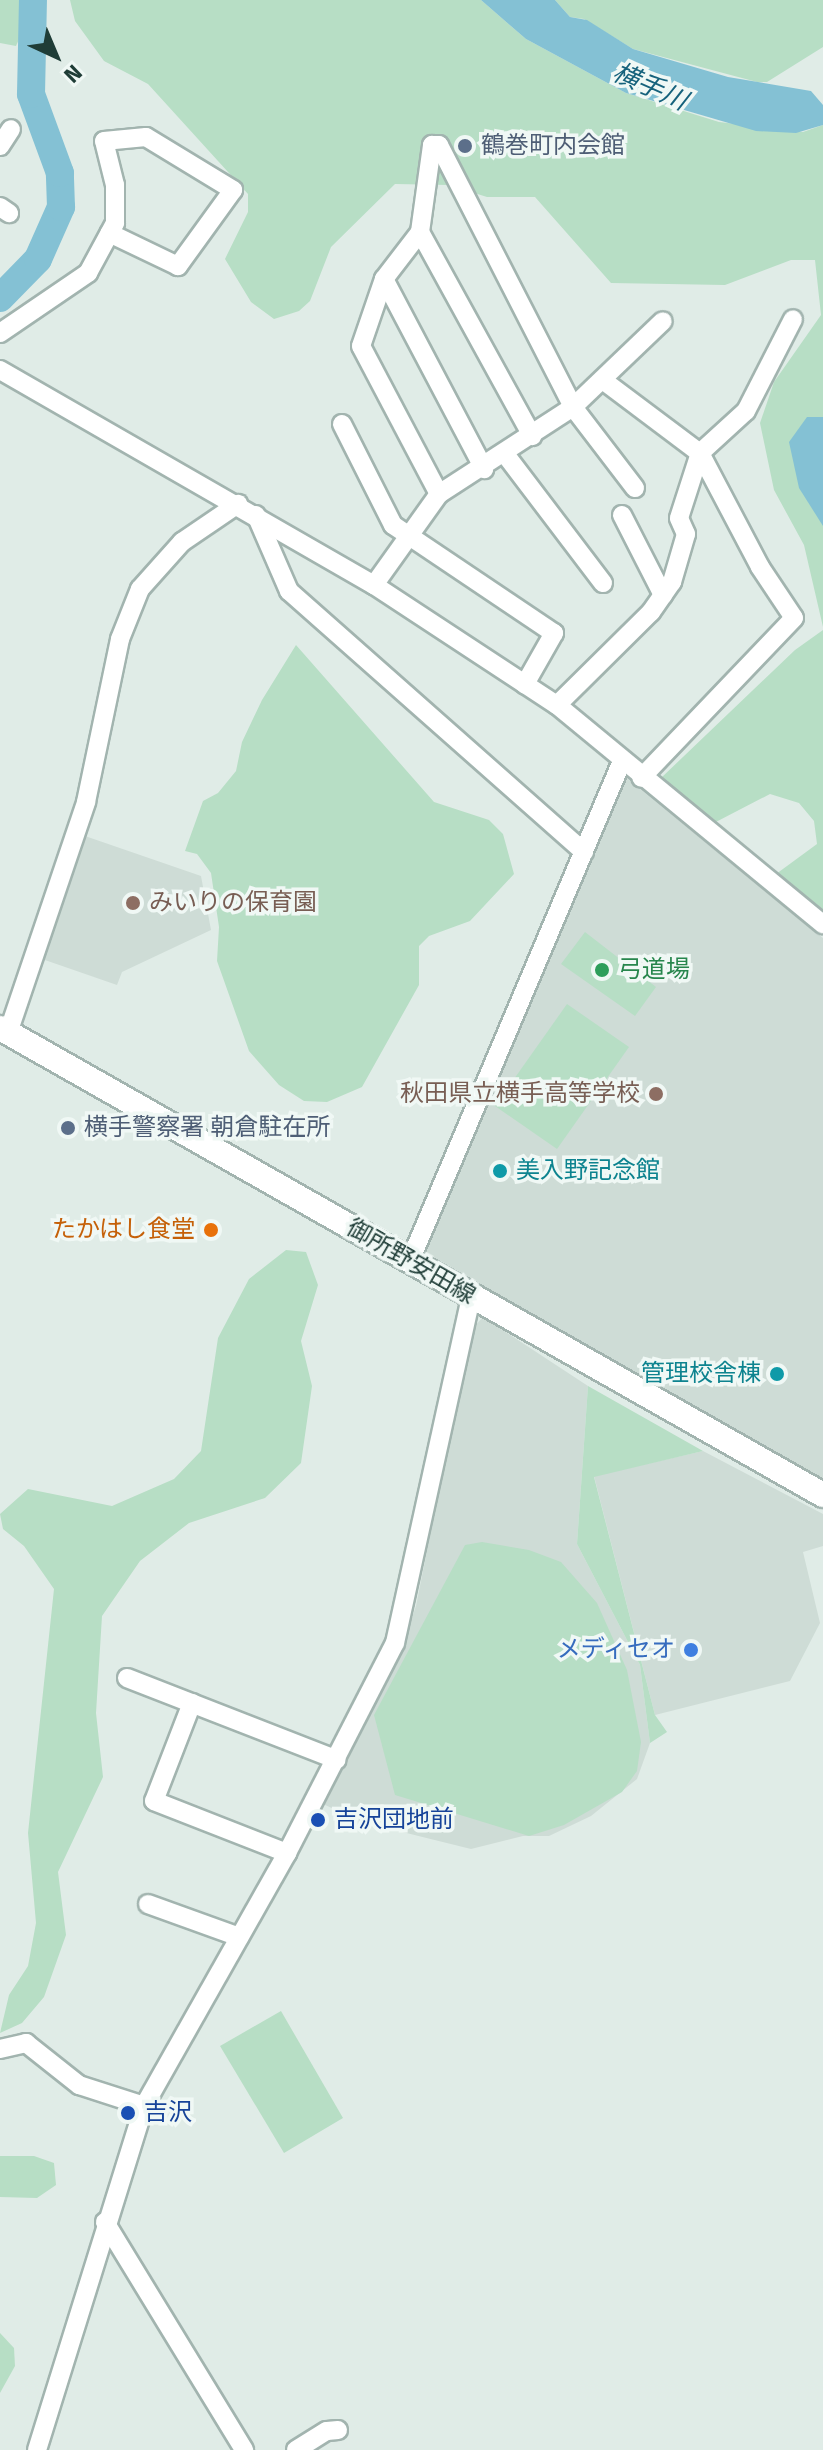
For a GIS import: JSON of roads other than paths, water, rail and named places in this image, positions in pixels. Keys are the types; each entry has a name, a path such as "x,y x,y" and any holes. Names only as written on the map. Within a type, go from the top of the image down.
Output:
{"main road":[{"name":"御所野安田線","path":"4,1030 823,1495"}],"street":[{"path":"0,146 11,129"},
{"path":"0,333 88,273 109,233 115,223 115,185 104,141 146,137 233,190 178,266 109,233"},
{"path":"439,494 361,346 384,279 420,232 432,145 439,145 573,407 635,488"},
{"path":"420,232 532,436"},
{"path":"384,279 484,469"},
{"path":"557,705 663,595 686,534 679,518 700,453 746,411 793,319"},
{"path":"374,585 439,494 484,469 573,407 604,381 663,321"},
{"path":"0,370 238,504 374,585 557,705 641,778 823,924"},
{"path":"604,381 700,453 760,567 794,618 641,778"},
{"path":"342,424 393,525 554,633 525,684"},
{"path":"505,454 603,583"},
{"path":"4,1030 86,802 120,639 140,589 182,542 238,504"},
{"path":"256,515 289,591 584,852"},
{"path":"622,515 663,595"},
{"path":"410,1261 622,761"},
{"path":"37,2450 105,2222 144,2106 287,1853 395,1643 409,1597 471,1296"},
{"path":"127,1678 337,1760"},
{"path":"192,1703 154,1801 287,1853"},
{"path":"148,1904 239,1937"},
{"path":"0,2049 26,2043 79,2085 144,2106"},
{"path":"105,2222 244,2450"},
{"path":"296,2450 327,2431 338,2430"}],"water":[{"name":"横手川","path":"481,0 555,0 570,17 587,20 633,49 728,77 811,91 823,105 823,125 796,133 756,131 626,93 526,39"},
{"path":"807,417 823,417 823,526 799,488 789,442"}],"waterway":[{"path":"0,298 38,259 61,207 60,173 31,94 33,0"}],"place":[{"name":"鶴巻町内会館","path":"465,146"},
{"name":"みいりの保育園","path":"133,903"},
{"name":"弓道場","path":"602,970"},
{"name":"秋田県立横手高等学校","path":"656,1094"},
{"name":"横手警察署 朝倉駐在所","path":"68,1128"},
{"name":"美入野記念館","path":"500,1171"},
{"name":"たかはし食堂","path":"211,1230"},
{"name":"管理校舎棟","path":"777,1374"},
{"name":"メディセオ","path":"691,1650"},
{"name":"吉沢団地前","path":"318,1820"},
{"name":"吉沢","path":"128,2113"}]}
